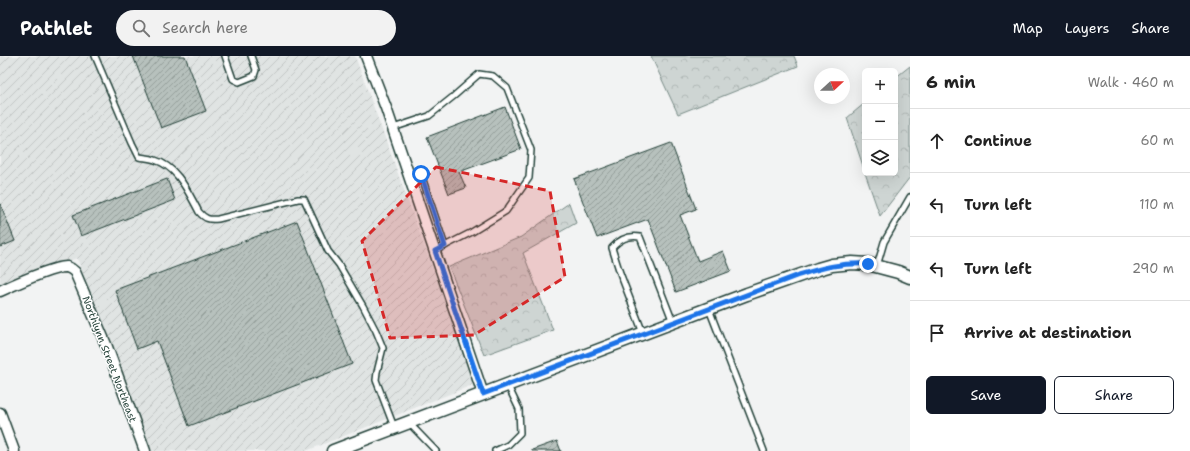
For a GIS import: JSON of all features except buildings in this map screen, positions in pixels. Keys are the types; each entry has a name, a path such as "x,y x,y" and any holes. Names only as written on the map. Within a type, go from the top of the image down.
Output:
{"street":[{"path":"366,56 410,176 483,394"},
{"path":"333,451 708,308 799,275 832,265 852,264 877,266 910,277"},
{"name":"Northlynn Street Northeast","path":"0,291 61,268 71,268 75,272 107,347 145,451"},
{"path":"0,413 14,451"}],"lane":[{"path":"95,56 139,157 154,159 168,166 179,177 199,212 207,220 218,219 298,199 304,200 328,251 339,265 364,306 383,348 376,380 394,428"},
{"path":"225,56 233,79 239,82 254,76 256,70 251,56"},
{"path":"393,128 429,116 479,74 493,76 507,88 531,150 529,178 506,211 472,232 435,251"},
{"path":"410,176 421,174 445,246"},
{"path":"877,266 884,242 910,197"},
{"path":"643,333 612,248 618,241 632,236 640,237 673,322"},
{"path":"708,308 764,451"},
{"path":"495,451 508,445 520,433 519,410 508,385"},
{"path":"409,422 436,451"}],"highlighted area":[{"path":"436,167 550,191 565,277 474,335 390,338 362,241"}],"shaded area":[{"path":"0,56 355,56 475,384 306,451 152,451 77,258 0,287"}],"green space":[{"path":"651,56 794,56 798,66 678,114"},
{"path":"910,66 910,177 880,216 866,176 898,176 898,76"},
{"path":"862,106 862,163 847,118"},
{"path":"569,203 576,223 523,253 553,330 484,355 449,267 521,237"}],"route":[{"path":"421,174 445,246 435,251 483,394 799,275 832,265 868,264"}]}
